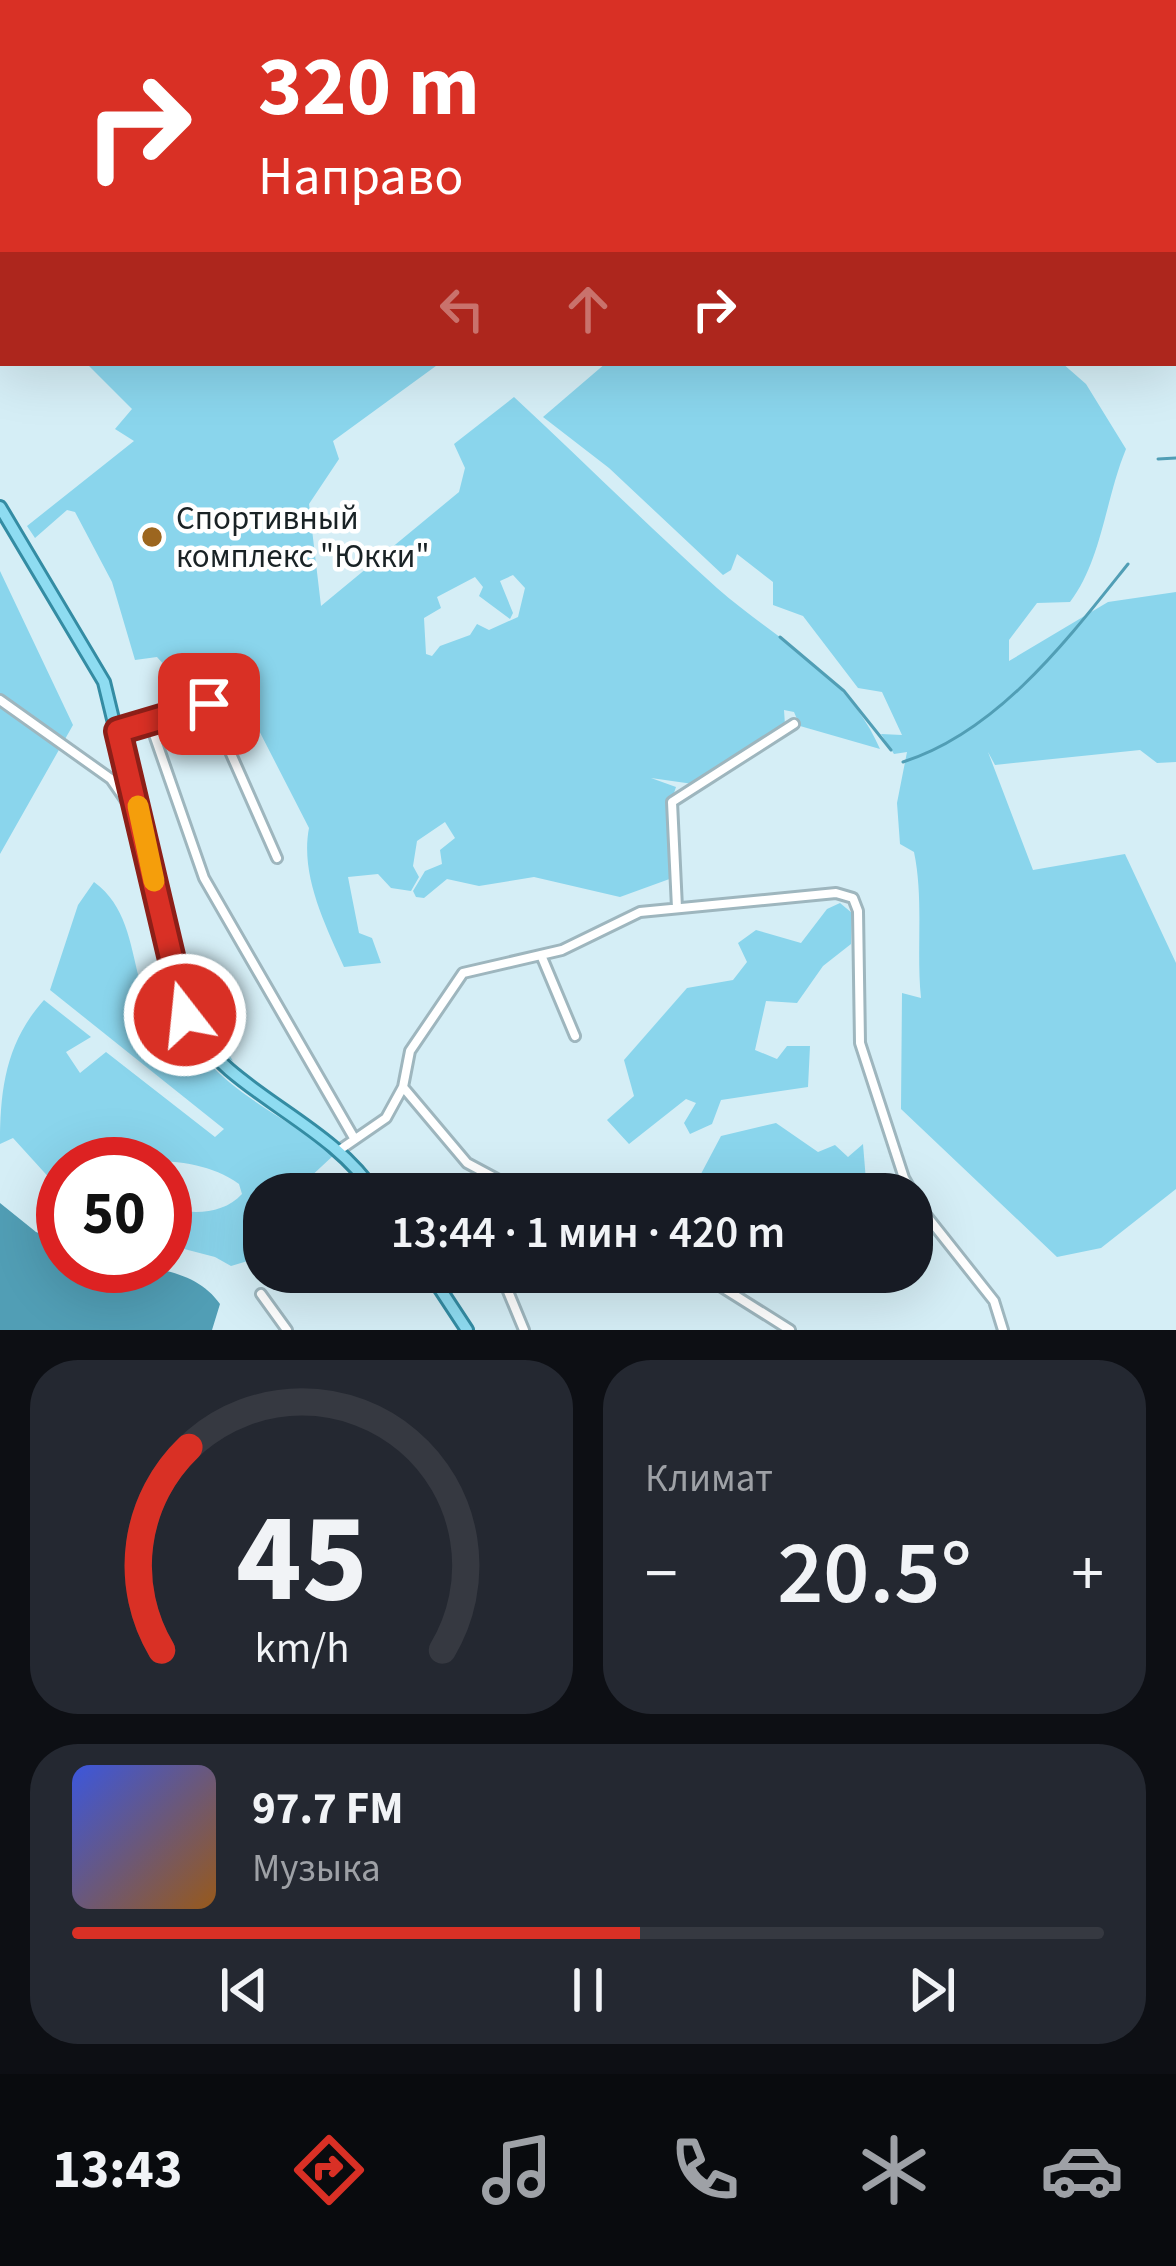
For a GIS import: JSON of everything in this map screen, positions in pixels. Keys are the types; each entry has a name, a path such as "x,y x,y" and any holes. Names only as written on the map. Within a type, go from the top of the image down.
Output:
{"main road":[{"path":"0,507 98,668 142,824 171,972 198,1040 220,1065 341,1150 359,1173"},
{"path":"443,1293 467,1330"}],"street":[{"path":"0,700 112,779 142,824"},
{"path":"118,731 209,704 277,858"},
{"path":"150,723 204,878 354,1138"},
{"path":"677,908 672,802 794,724"},
{"path":"341,1150 386,1118 403,1087 410,1051 463,973 589,941 640,912 836,892 853,898 858,911 860,1043 904,1178 994,1301 1003,1330"},
{"path":"541,954 575,1036"},
{"path":"403,1087 467,1163 486,1173"},
{"path":"507,1293 520,1329"},
{"path":"731,1293 790,1330"},
{"path":"261,1294 287,1330"}],"shaded area":[{"path":"89,366 436,366 333,441 339,459 309,504 321,606 459,492 465,468 454,444 514,397 717,588 830,679 849,699 880,749 800,726 794,712 784,710 785,725 700,785 651,778 676,787 669,808 675,877 620,897 534,877 479,886 447,879 424,898 416,897 413,891 425,871 442,864 440,850 455,838 445,822 417,841 413,866 419,877 411,891 391,888 378,874 348,877 359,933 372,938 381,963 344,967 311,881 309,828 230,674 189,693 157,657 135,660 112,582 75,512 67,510 35,538 27,526 134,441 115,429 132,409","holes":["513,575 525,588 518,617 489,630 477,624 470,635 440,646 432,656 426,654 424,618 441,608 437,597 475,577 483,587 479,596 510,619 513,613 500,581"]},
{"path":"602,366 1065,366 1086,384 1126,449 1081,585 1070,602 1037,603 1009,640 1009,661 1108,602 1176,592 1176,762 1157,763 1140,750 995,765 988,752 1033,870 1125,854 1176,963 1176,1189 1101,1248 1057,1257 901,1109 902,993 921,998 919,888 914,852 900,844 897,803 907,752 894,754 881,734 902,735 882,692 858,688 803,616 773,605 773,582 737,554 731,570 723,575 609,468 543,417"},
{"path":"0,571 73,725 0,854"},
{"path":"94,882 105,891 120,913 139,978 170,1002 207,1061 252,1099 336,1153 315,1173 243,1173 243,1262 231,1266 192,1251 192,1211 225,1206 242,1194 239,1184 192,1165 192,1137 36,1137 36,1163 13,1138 0,1144 13,1050 44,1000 91,1037 66,1052 80,1073 106,1052 215,1137 224,1129 50,990 78,905"},
{"path":"840,903 852,913 851,944 823,966 797,1003 766,1001 755,1050 777,1059 787,1046 810,1046 808,1087 721,1100 712,1124 690,1134 684,1123 696,1103 686,1099 629,1144 607,1120 634,1096 624,1060 687,988 733,980 747,962 738,943 756,930 801,943 827,909"},
{"path":"169,933 196,972 218,1019 210,1024 233,1061 218,1051 197,1023"},
{"path":"776,1123 818,1152 835,1145 848,1157 863,1144 865,1173 701,1173 721,1136"},
{"path":"0,1203 36,1232 36,1293 192,1293 192,1281 220,1304 212,1330 0,1330"}],"waterway":[{"path":"1158,459 1176,458"},
{"path":"903,762 970,729 1000,706 1055,652 1128,564"},
{"path":"780,637 844,691 891,750"}],"slow traffic":[{"path":"138,806 154,881"}],"place":[{"name":"Спортивный комплекс \"Юкки\"","path":"152,537"}],"route":[{"path":"185,1015 118,731 209,704"}]}
